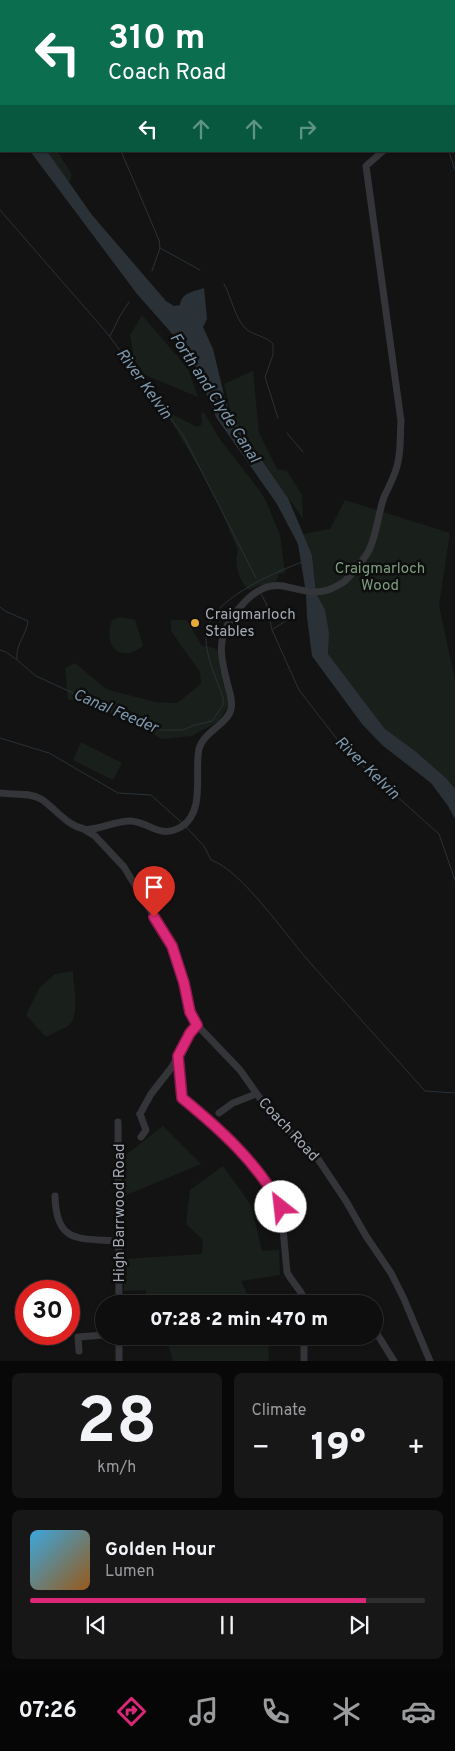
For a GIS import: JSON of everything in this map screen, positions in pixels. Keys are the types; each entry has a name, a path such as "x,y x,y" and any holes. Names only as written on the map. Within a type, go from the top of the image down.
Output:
{"street":[{"path":"85,830 121,821 140,822 164,832 172,831 183,825 193,813 198,792 197,762 202,740 229,715 231,709 232,700 222,664 222,639 242,604 256,592 267,586 282,586 305,591 328,590 345,581 370,549 384,499 398,463 401,421 366,166 382,152"},
{"name":"Coach Road","path":"0,793 32,795 40,799 71,824 96,836 124,867 172,946 184,983 190,1012 197,1025 229,1056 274,1118 307,1146 318,1159 346,1200 395,1282 430,1361"},
{"path":"141,1137 146,1130 136,1113 172,1067 190,1033 197,1025"},
{"path":"178,1056 182,1098 216,1126 263,1177 281,1207 287,1272 302,1295"},
{"path":"219,1113 233,1103 256,1094"},
{"name":"High Barrwood Road","path":"118,1122 119,1295"},
{"path":"55,1196 56,1214 62,1229 70,1235 78,1238 119,1241"},
{"path":"79,1351 78,1337 95,1336"},
{"path":"383,1343 394,1361"},
{"path":"119,1345 119,1361"},
{"path":"304,1345 304,1361"}],"green space":[{"path":"48,152 58,152 72,174 69,183"},
{"path":"142,315 188,369 198,397 140,373 134,358 130,335"},
{"path":"253,371 259,433 277,469 287,471 302,495 303,519 232,417 224,384"},
{"path":"204,412 219,438 266,501 280,535 285,573 279,574 275,584 259,585 249,590 242,582 236,561 238,551 220,507 168,416 170,413 197,427 202,424 201,414"},
{"name":"Craigmarloch Wood","path":"345,500 450,533 439,605 455,681 455,789 447,779 385,729 328,654 329,633 316,593 312,555 303,534 330,529"},
{"path":"120,617 135,620 143,646 127,653 120,653 115,650 110,638 110,629 112,620"},
{"path":"171,620 187,620 201,645 217,649 220,670 228,696 228,706 219,721 192,736 162,739 121,717 68,699 65,668 75,663 106,689 155,702 177,703 201,684 200,672 171,631"},
{"path":"81,742 122,763 113,780 73,760"},
{"path":"73,971 75,1008 72,1021 68,1026 46,1037 26,1015 40,987 55,974"},
{"path":"163,1126 201,1164 124,1196 123,1157"},
{"path":"223,1166 251,1205 262,1251 279,1250 280,1275 241,1281 248,1295 146,1295 146,1290 124,1291 124,1259 202,1254 203,1240 186,1224 190,1190"},
{"path":"168,1345 268,1345 269,1361 173,1361"}],"water":[{"name":"Forth and Clyde Canal","path":"31,152 48,152 92,215 166,301 174,306 180,305 183,297 204,288 207,319 203,327 213,349 225,399 232,417 288,498 312,555 316,593 325,610 329,633 328,654 385,729 415,751 447,779 455,789 455,819 431,783 382,745 362,724 312,656 306,593 298,544 277,504 216,417 196,368 175,337 137,294"}],"waterway":[{"path":"121,152 159,240 160,248 152,271"},
{"path":"449,152 455,170"},
{"name":"River Kelvin","path":"0,210 107,333 183,435 256,578"},
{"path":"160,248 200,270"},
{"path":"224,284 238,319 245,328 273,344 273,355 265,377 278,418"},
{"path":"110,336 129,302"},
{"path":"287,433 303,452"},
{"name":"Canal Feeder","path":"17,660 36,676 136,722 159,730 183,730 212,721 223,705 223,698 207,651 206,636 209,623 217,611 244,590 275,573 302,562"},
{"name":"River Kelvin","path":"261,594 266,603 272,630 299,690 347,752 439,834 455,880"},
{"path":"0,607 28,621 19,645 17,660 0,650"},
{"path":"273,629 297,614"},
{"path":"0,738 49,753 118,793 151,795 181,822"},
{"path":"186,827 204,846 211,860 223,866 251,891 313,966 425,1091 455,1093"}],"place":[{"name":"Craigmarloch Stables","path":"195,623"}],"route":[{"path":"154,917 172,946 184,983 190,1012 197,1025 190,1033 178,1056 182,1098 216,1126 234,1145 263,1177 281,1207"}]}
